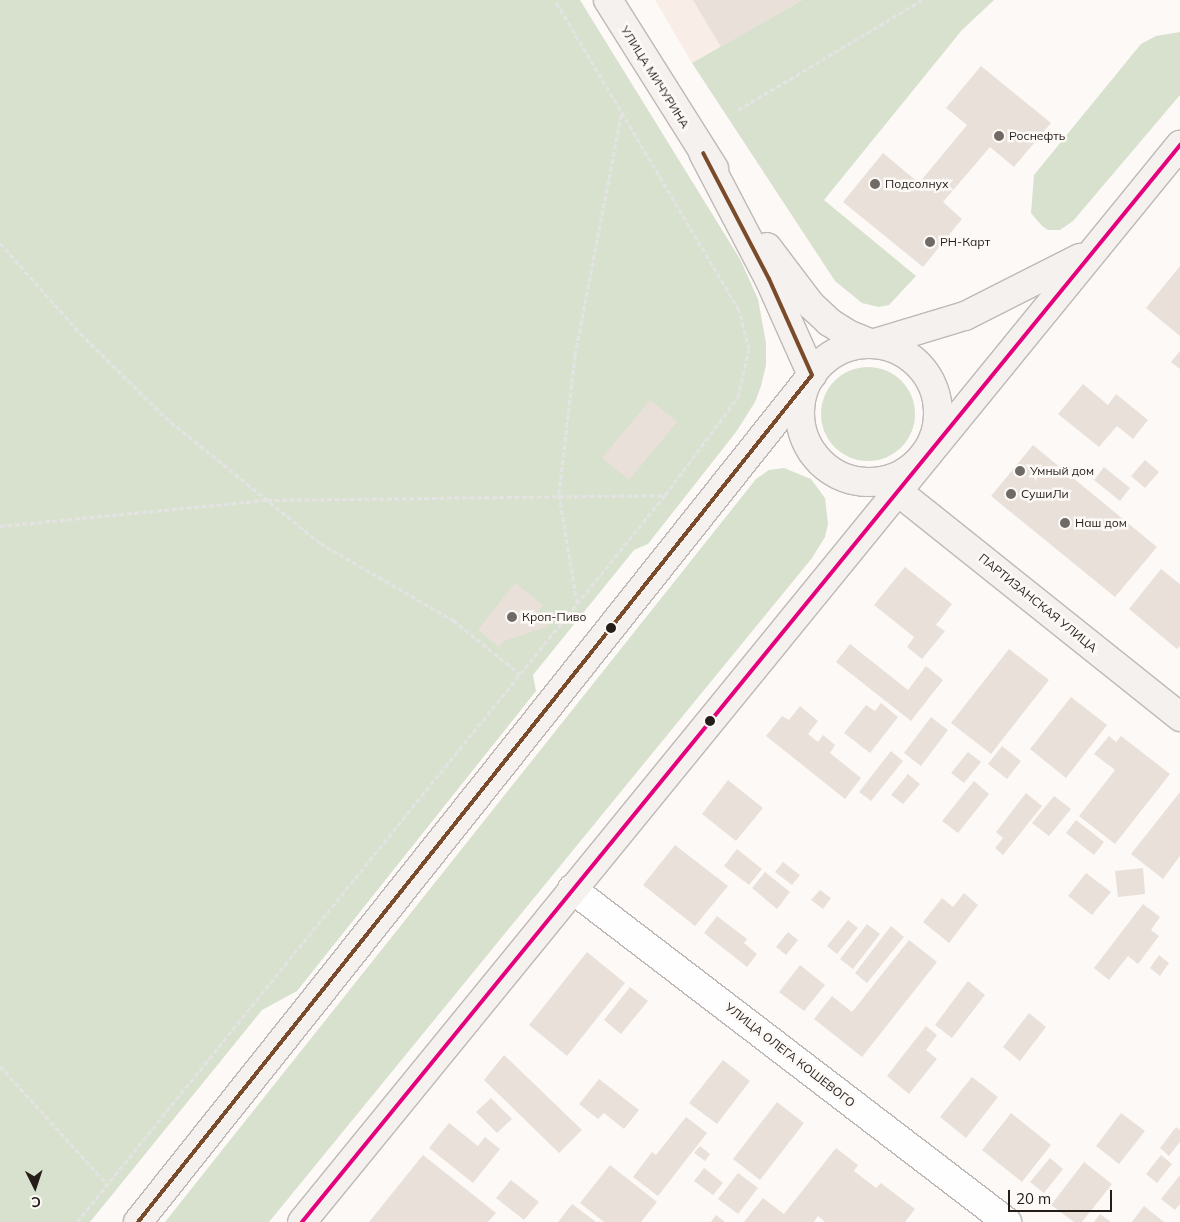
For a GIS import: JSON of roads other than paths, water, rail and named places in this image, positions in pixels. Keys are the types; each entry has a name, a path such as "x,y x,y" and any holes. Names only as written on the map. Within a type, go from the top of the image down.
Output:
{"main road":[{"name":"УЛИЦА МИЧУРИНА","path":"608,0 703,153 782,268 811,305 840,329 872,344"},
{"path":"302,1222 923,456 1180,145"},
{"name":"УЛИЦА МИЧУРИНА","path":"703,153 769,280 812,375"},
{"path":"138,1222 812,375 838,352 872,344 964,316 1091,253"},
{"path":"812,375 802,396 800,419 806,442 829,468 861,482 884,481 906,472 923,456 935,436 938,422 938,400 930,380 906,355 872,344"},
{"name":"ПАРТИЗАНСКАЯ УЛИЦА","path":"896,490 1180,717"}],"street":[{"name":"УЛИЦА ОЛЕГА КОШЕВОГО","path":"572,889 1007,1222"}],"place":[{"name":"Роснефть","path":"999,136"},
{"name":"Подсолнух","path":"875,184"},
{"name":"РН-Карт","path":"930,242"},
{"name":"Умный дом","path":"1020,471"},
{"name":"СушиЛи","path":"1011,494"},
{"name":"Наш дом","path":"1065,523"},
{"name":"Кроп-Пиво","path":"512,617"}]}
